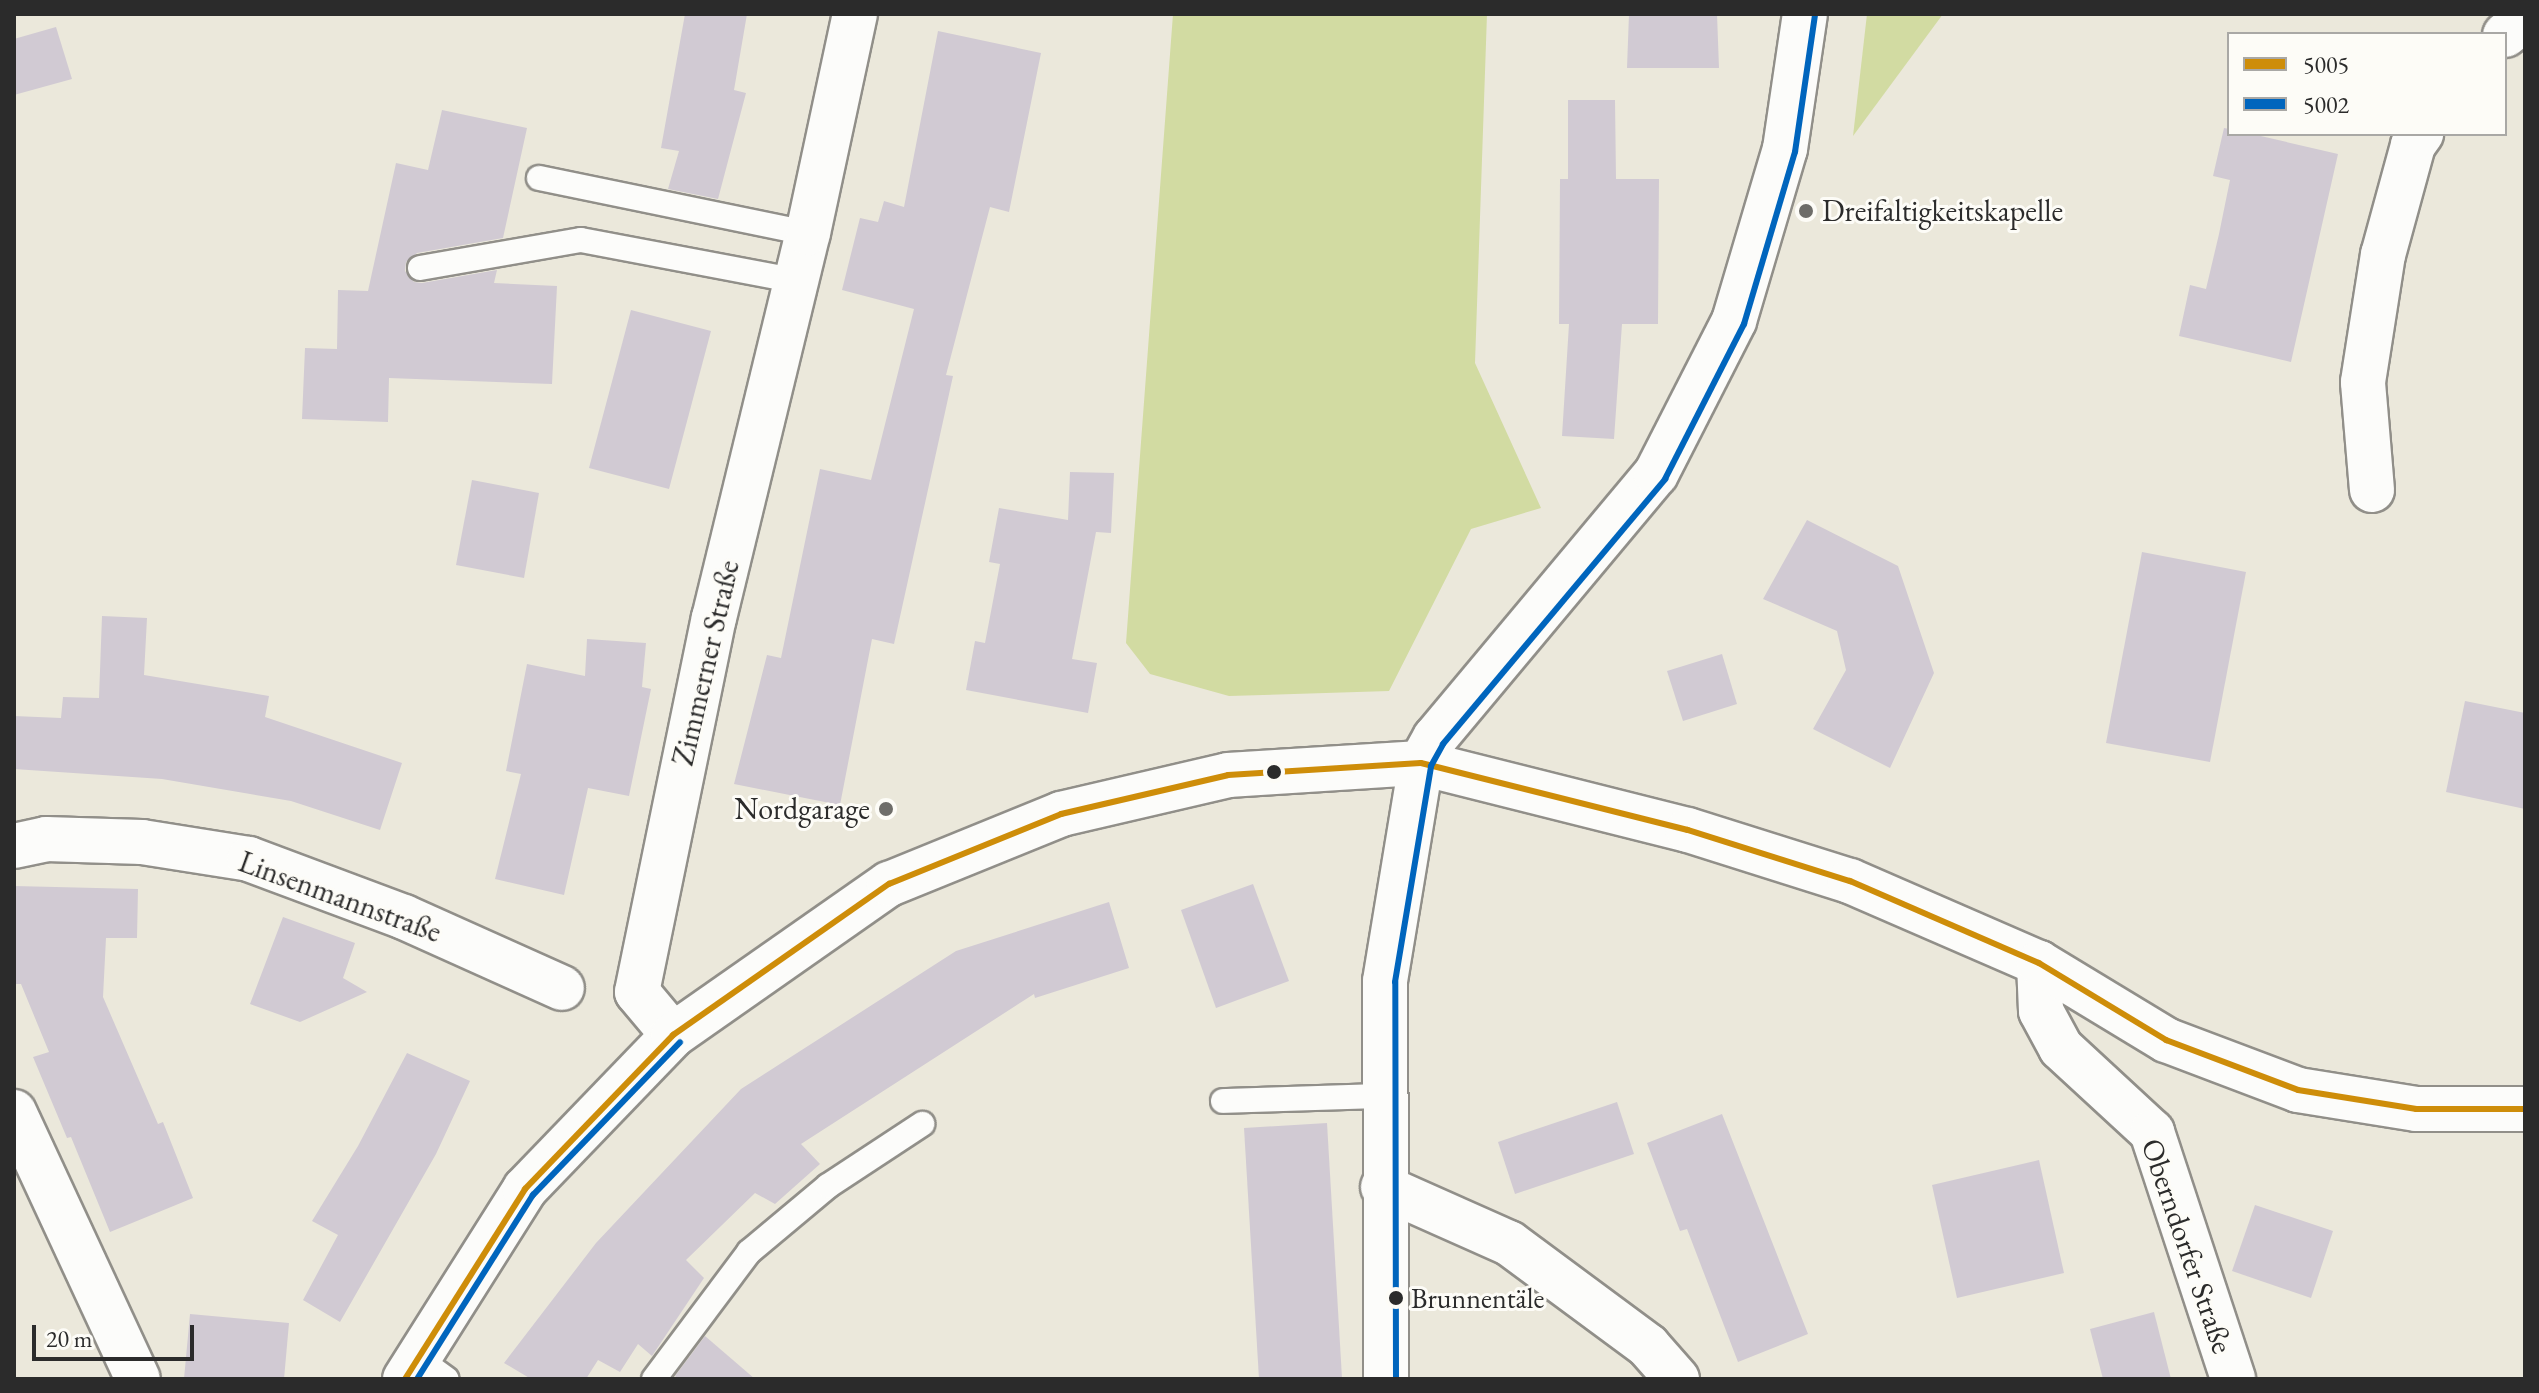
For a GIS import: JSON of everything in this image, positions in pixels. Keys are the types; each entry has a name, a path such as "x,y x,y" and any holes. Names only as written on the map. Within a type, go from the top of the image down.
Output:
{"street":[{"name":"Zimmerner Straße","path":"673,1035 637,992 714,618 797,281 855,14"},
{"path":"1386,1379 1383,1187 1385,981 1421,763 1435,738 1656,474 1734,321 1785,149 1805,14"},
{"path":"2507,33 2525,19"},
{"path":"2372,490 2363,382 2383,255 2413,145 2420,136"},
{"path":"424,1372 525,1189 673,1035 889,884 1061,814 1228,775 1421,763 1688,830 1850,881 2039,963 2166,1040 2298,1090 2416,1109 2525,1109"},
{"name":"Linsenmannstraße","path":"14,846 46,839 142,842 249,859 404,917 562,988"},
{"name":"Oberndorfer Straße","path":"2039,963 2041,1011 2061,1048 2152,1132 2233,1379"},
{"path":"14,1112 138,1379"},
{"path":"1383,1187 1509,1243 1648,1346 1677,1379"}],"lane":[{"path":"539,178 808,233"},
{"path":"420,268 581,240 797,281"},
{"path":"1223,1101 1383,1096"},
{"path":"654,1379 749,1252 828,1186 922,1124"}],"green space":[{"path":"1173,14 1487,14 1475,363 1541,508 1471,529 1389,691 1229,696 1150,674 1126,643"},
{"path":"1867,14 1943,14 1853,136"}],"building":[{"path":"685,14 747,14 734,90 746,93 718,199 668,189 679,151 661,148"},
{"path":"1629,14 1717,14 1719,68 1627,68"},
{"path":"56,27 72,79 14,95 14,39"},
{"path":"938,31 1041,53 1009,212 990,207 946,375 953,376 894,644 872,639 840,805 734,784 767,655 781,658 820,469 871,480 914,309 842,290 860,218 878,222 884,201 904,207"},
{"path":"1568,100 1615,100 1616,179 1659,179 1658,324 1622,324 1614,439 1562,436 1569,324 1559,324 1560,179 1568,179"},
{"path":"442,110 527,128 503,238 417,253 406,262 405,271 414,282 422,283 497,270 494,283 557,286 552,384 389,378 388,422 302,419 305,348 337,349 338,290 368,291 396,163 428,170"},
{"path":"2224,128 2227,129 2227,136 2261,136 2338,154 2291,362 2179,336 2190,285 2206,289 2219,234 2230,180 2213,176"},
{"path":"631,310 711,331 669,489 589,468"},
{"path":"1070,472 1114,473 1111,533 1096,532 1072,659 1097,663 1088,713 966,690 975,641 985,643 1000,564 989,562 999,508 1068,520"},
{"path":"472,480 539,493 524,578 456,565"},
{"path":"1807,520 1898,566 1934,673 1890,768 1813,729 1846,670 1837,631 1763,599"},
{"path":"2142,552 2246,572 2210,762 2106,743"},
{"path":"102,616 147,618 144,675 269,696 265,717 402,763 380,830 291,801 162,779 14,769 14,716 61,718 63,697 99,698"},
{"path":"587,639 646,643 642,687 651,689 629,796 588,788 564,895 495,879 521,774 506,771 527,664 585,676"},
{"path":"1722,654 1737,704 1683,721 1667,671"},
{"path":"2465,701 2525,713 2525,809 2446,792"},
{"path":"1253,884 1289,981 1216,1008 1181,910"},
{"path":"14,886 138,889 137,938 106,938 103,997 158,1124 163,1122 193,1198 110,1232 71,1137 67,1138 33,1057 49,1052 21,984 14,984"},
{"path":"1109,902 1129,968 1035,998 1034,994 801,1144 820,1164 775,1204 755,1193 686,1260 704,1278 652,1356 638,1344 620,1372 598,1360 586,1379 531,1379 504,1363 596,1243 741,1089 956,951"},
{"path":"283,917 355,943 343,978 367,992 300,1022 250,1004"},
{"path":"407,1053 470,1081 436,1154 340,1322 303,1300 338,1235 312,1221 358,1146"},
{"path":"1617,1102 1634,1154 1515,1194 1498,1142"},
{"path":"1722,1114 1808,1334 1738,1362 1687,1229 1680,1231 1647,1143"},
{"path":"1327,1123 1342,1378 1259,1379 1244,1128"},
{"path":"2039,1160 2064,1273 1957,1298 1932,1185"},
{"path":"2255,1205 2333,1231 2311,1298 2232,1271"},
{"path":"2154,1312 2171,1379 2103,1379 2090,1329"},
{"path":"190,1314 289,1323 284,1379 184,1379"},
{"path":"705,1336 755,1379 678,1379 675,1376"}],"transit line":[{"name":"5002","path":"1396,1379 1395,982 1431,766 1443,744 1665,479 1744,324 1795,152 1815,15"},
{"name":"5005","path":"405,1379 525,1189 673,1035 889,884 1061,814 1228,775 1421,763 1688,830 1850,881 2039,963 2166,1040 2298,1090 2416,1109 2525,1109"},
{"name":"5002","path":"417,1379 533,1195 680,1042"}],"place":[{"name":"Dreifaltigkeitskapelle","path":"1806,211"},
{"name":"Nordgarage","path":"886,809"},
{"name":"Brunnentäle","path":"1396,1298"}]}
